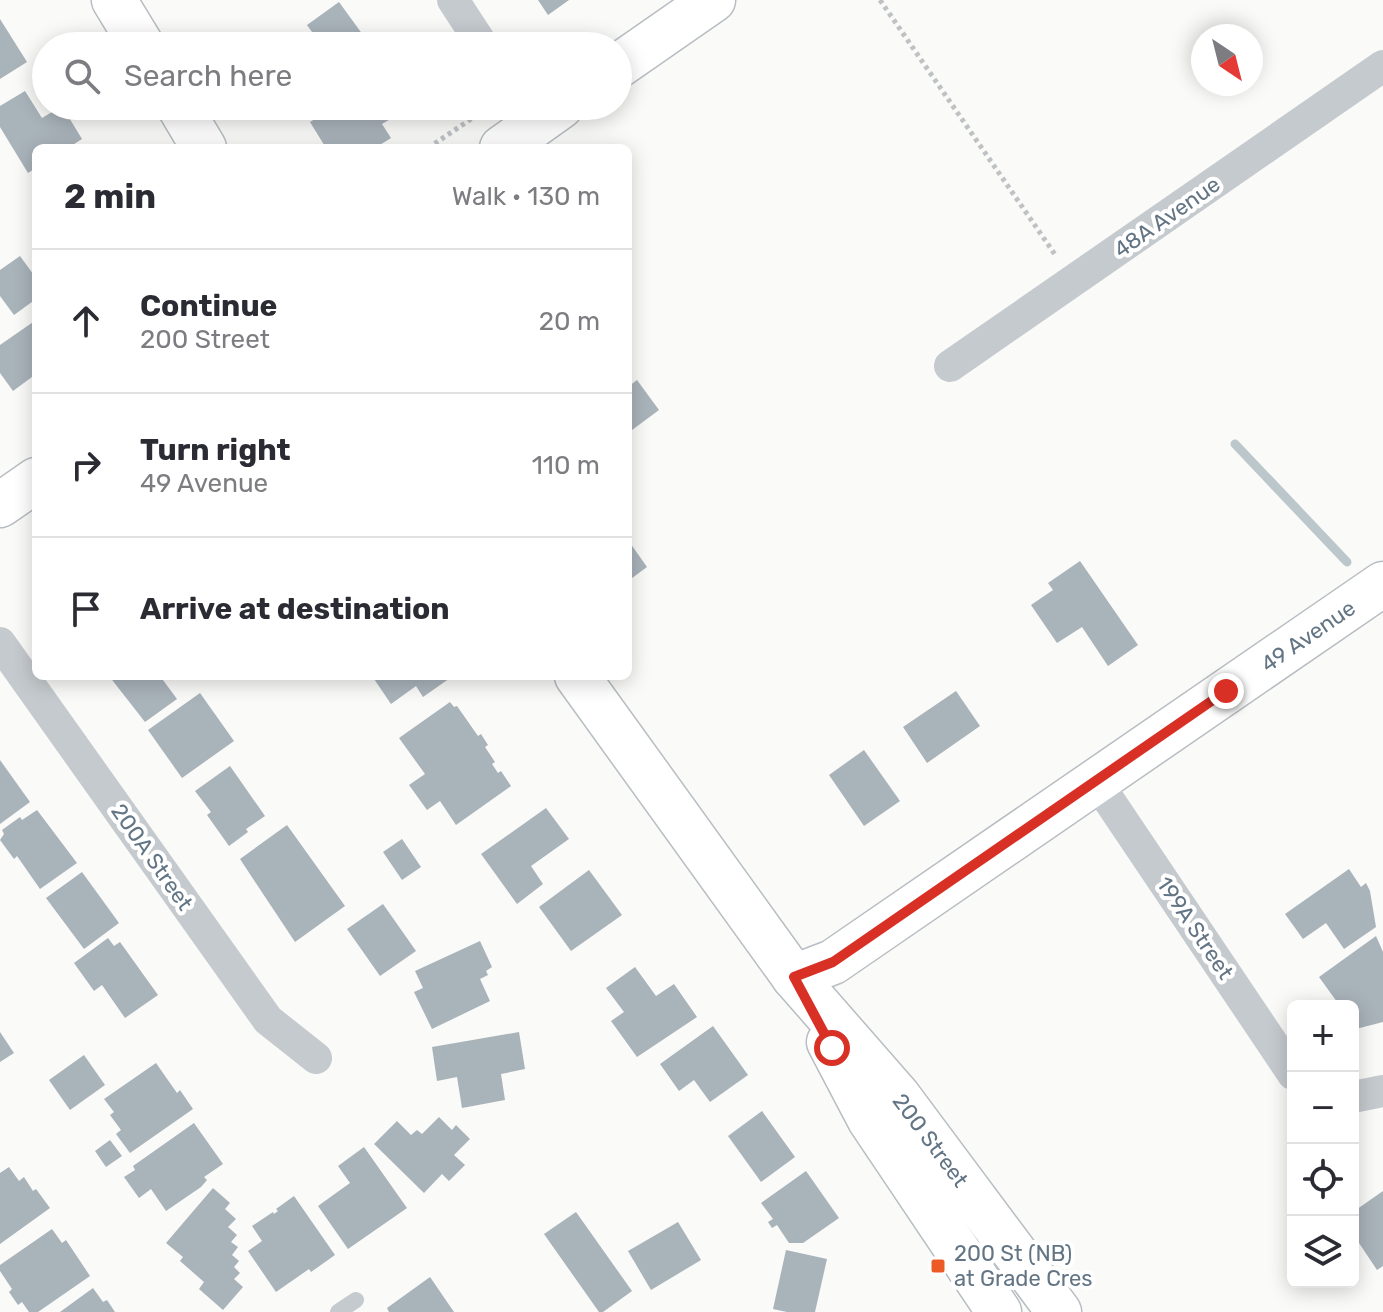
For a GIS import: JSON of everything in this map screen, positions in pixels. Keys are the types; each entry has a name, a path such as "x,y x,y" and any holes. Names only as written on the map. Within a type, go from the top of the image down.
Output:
{"main road":[{"path":"114,0 133,32"},
{"path":"632,56 713,0"},
{"path":"187,120 202,144"},
{"path":"0,505 32,483"},
{"name":"49 Avenue","path":"794,977 833,962 1383,584"},
{"name":"200 Street","path":"580,680 794,977 898,1096 1059,1312"},
{"name":"200 Street","path":"794,977 870,1120 998,1311"}],"street":[{"path":"453,0 474,32"},
{"name":"48A Avenue","path":"950,366 1381,73"},
{"name":"200A Street","path":"0,643 268,1020 316,1058"},
{"name":"199A Street","path":"1096,781 1292,1072"},
{"path":"1359,1096 1383,1091"}],"lane":[{"path":"338,1312 356,1300"}],"path":[{"path":"880,0 1060,263"},
{"path":"434,144 470,120"}],"building":[{"path":"538,0 569,0 548,15"},
{"path":"339,2 361,32 312,32 307,25"},
{"path":"0,19 27,62 0,79"},
{"path":"25,91 32,102 32,120 70,120 82,139 74,144 32,144 32,170 28,173 0,127 0,106"},
{"path":"389,120 382,124 391,138 381,144 324,144 310,122"},
{"path":"20,256 32,272 32,302 14,315 0,296 0,270"},
{"path":"32,323 32,377 13,391 0,373 0,345"},
{"path":"637,380 659,410 632,430 632,384"},
{"path":"632,546 647,567 632,578"},
{"path":"1080,561 1138,645 1108,666 1082,627 1057,643 1031,605 1053,590 1048,583"},
{"path":"112,680 163,680 177,699 145,722"},
{"path":"375,680 447,680 423,697 416,686 391,704"},
{"path":"956,691 980,726 927,763 903,727"},
{"path":"200,693 234,741 182,778 148,730"},
{"path":"450,702 457,706 478,736 481,734 495,762 492,764 511,786 456,825 440,801 427,810 409,785 425,774 399,738"},
{"path":"864,750 900,801 864,826 829,775"},
{"path":"0,760 30,802 0,824"},
{"path":"230,766 265,816 229,846 207,815 211,812 195,791"},
{"path":"546,808 569,839 531,866 543,884 517,904 481,854"},
{"path":"37,810 77,863 40,889 17,856 14,859 0,840 4,834 2,830"},
{"path":"287,825 345,906 295,942 240,859"},
{"path":"402,839 421,867 402,880 383,852"},
{"path":"1349,869 1361,887 1366,883 1370,891 1376,927 1344,949 1326,923 1303,939 1285,914"},
{"path":"589,870 622,915 571,951 539,907"},
{"path":"82,872 119,923 84,949 46,898"},
{"path":"383,904 416,951 380,976 347,929"},
{"path":"1376,936 1383,952 1383,1022 1359,1028 1359,1000 1336,1000 1319,977"},
{"path":"108,938 114,946 120,942 158,995 125,1018 102,985 94,991 74,963"},
{"path":"480,941 492,967 486,971 488,975 480,979 490,1001 432,1029 414,992 423,988 415,971"},
{"path":"635,967 656,996 674,984 697,1017 637,1057 611,1021 624,1012 606,988"},
{"path":"713,1026 748,1075 710,1102 694,1080 679,1091 660,1064"},
{"path":"0,1032 14,1053 0,1062"},
{"path":"519,1032 525,1069 501,1074 505,1100 462,1108 457,1077 437,1081 432,1047"},
{"path":"84,1055 105,1085 70,1110 49,1080"},
{"path":"156,1063 177,1093 180,1090 193,1109 130,1153 116,1134 121,1130 110,1115 114,1112 104,1099"},
{"path":"762,1111 795,1157 761,1182 728,1136"},
{"path":"439,1117 452,1130 456,1125 470,1139 454,1155 465,1165 449,1181 442,1174 424,1193 374,1144 397,1121 411,1135 417,1130 422,1134"},
{"path":"194,1123 223,1164 204,1177 207,1180 201,1187 166,1211 151,1189 139,1198 124,1177 135,1170 133,1166"},
{"path":"110,1140 122,1156 106,1167 95,1151"},
{"path":"364,1147 407,1208 348,1249 318,1206 350,1183 338,1166"},
{"path":"9,1167 19,1181 24,1177 33,1191 36,1189 50,1208 0,1244 0,1173"},
{"path":"806,1171 839,1218 803,1243 789,1243 777,1225 772,1228 768,1222 773,1219 761,1203"},
{"path":"213,1188 230,1203 225,1209 236,1219 228,1227 237,1235 231,1242 238,1247 232,1255 239,1261 234,1267 240,1273 234,1279 243,1287 223,1310 199,1289 204,1282 180,1261 183,1257 166,1243"},
{"path":"1383,1191 1383,1266 1377,1270 1359,1243 1359,1208"},
{"path":"294,1196 335,1255 276,1292 248,1251 262,1241 252,1226 274,1214"},
{"path":"576,1212 632,1291 603,1312 599,1312 544,1234"},
{"path":"678,1222 701,1260 651,1290 628,1251"},
{"path":"52,1229 62,1243 66,1240 90,1276 38,1312 29,1312 22,1302 18,1305 9,1292 12,1289 0,1271 0,1265"},
{"path":"786,1250 827,1259 815,1312 773,1309"},
{"path":"430,1277 454,1312 389,1312 387,1308"},
{"path":"93,1288 115,1312 60,1312"}],"waterway":[{"path":"1235,444 1347,562"}],"place":[{"name":"200 St (NB) at Grade Cres","path":"938,1266"}],"route":[{"path":"832,1048 794,977 833,962 1226,691"}]}
